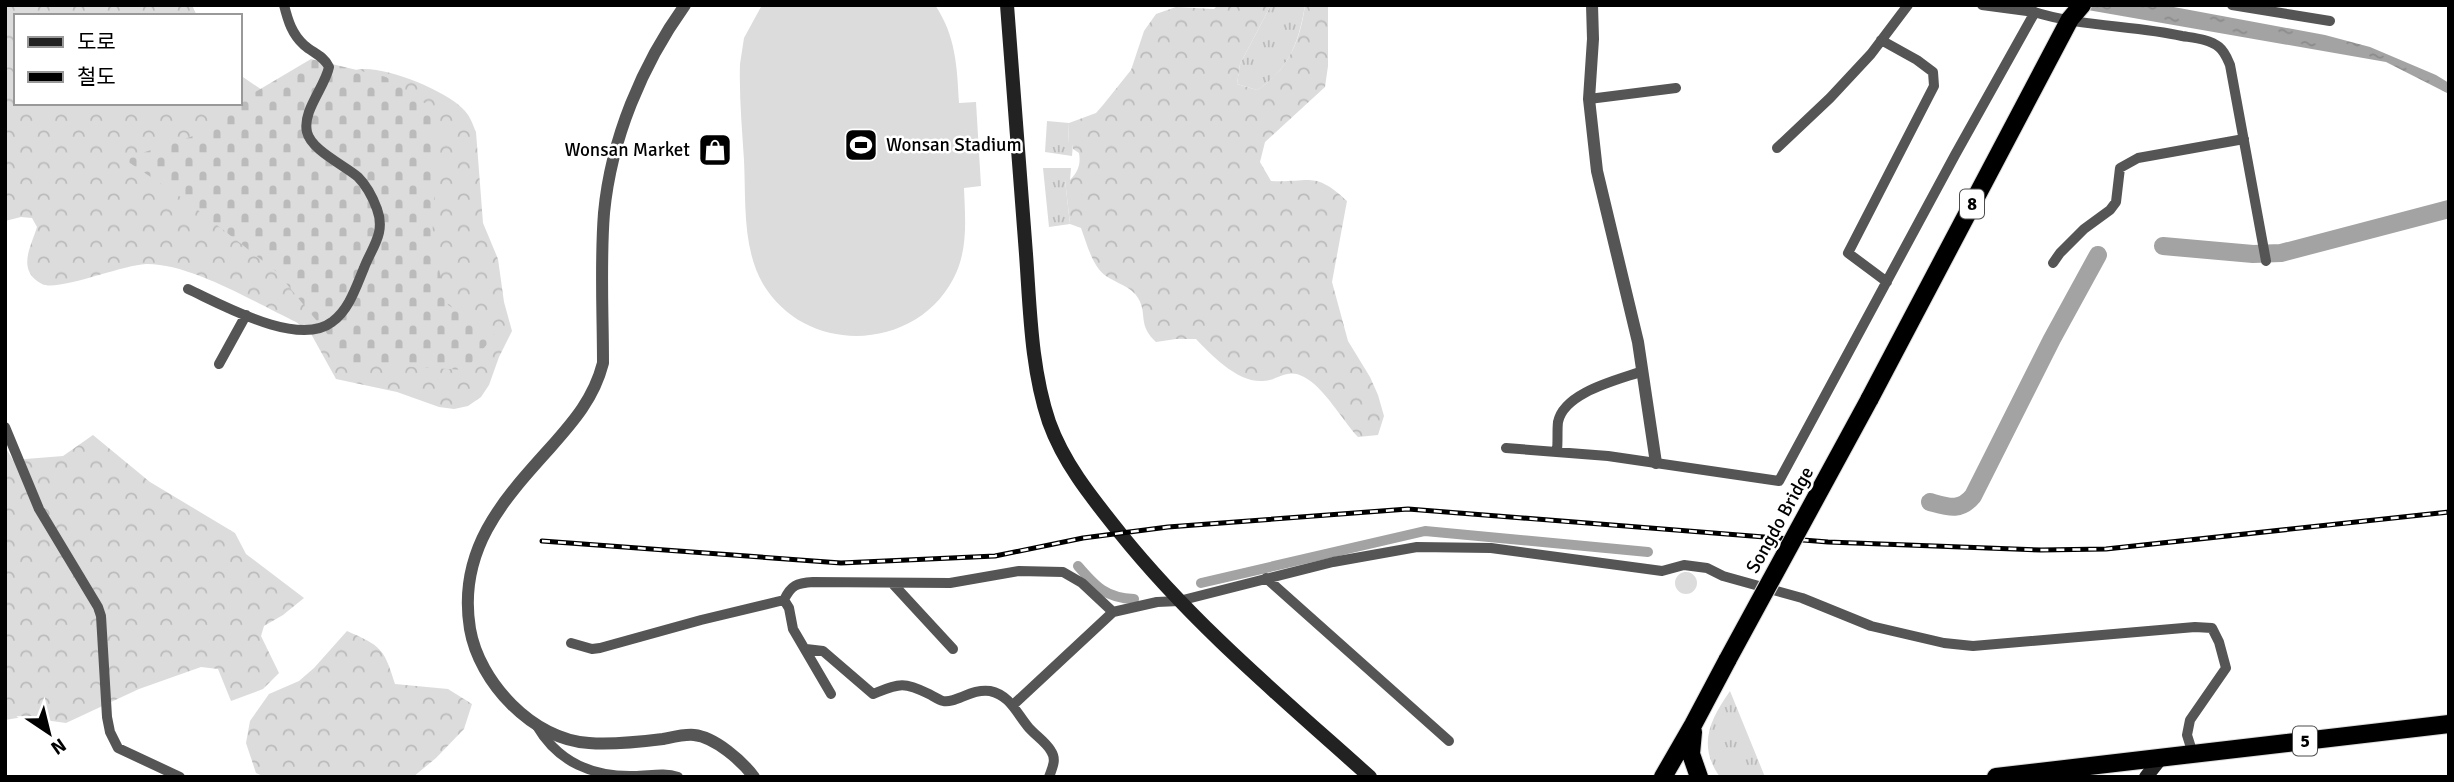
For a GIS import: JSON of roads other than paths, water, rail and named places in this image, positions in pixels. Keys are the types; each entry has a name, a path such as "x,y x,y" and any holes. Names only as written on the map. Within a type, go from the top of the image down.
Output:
{"highway":[{"name":"Songdo Bridge","path":"1693,725 2077,12"},
{"name":"5","path":"1996,777 2067,772 2161,758 2449,724"},
{"name":"8","path":"1663,777 1693,725"},
{"name":"8","path":"1693,725 1691,754 1699,777"}],"main road":[{"path":"1007,5 1032,330 1049,420 1062,452 1077,477 1148,568 1179,601 1222,645 1370,777"},
{"path":"2146,777 2161,758"}],"street":[{"path":"188,289 246,316 315,331 337,318 350,299 380,234 377,209 359,178 315,145 308,136 307,121 329,67 326,61 302,44 294,34 284,5"},
{"path":"685,5 657,46 635,95 615,151 604,213 603,363 598,384 571,424 500,506 481,540 472,567 467,593 468,616 476,653 504,697 537,725 565,738 587,744 695,735 723,747 746,765 754,777"},
{"path":"1592,5 1589,99 1597,171 1643,372 1656,463"},
{"path":"1777,148 1830,99 1908,5"},
{"path":"1982,5 2035,12 2077,12 2205,40 2218,46 2230,65 2266,261"},
{"path":"2018,5 2035,12"},
{"path":"2232,5 2330,21"},
{"path":"1506,448 1557,450 1779,481 2035,12"},
{"path":"1881,40 1933,72 1934,86 1848,253 1886,282"},
{"path":"1589,99 1676,88"},
{"path":"2053,263 2084,229 2110,210 2116,202 2120,167 2138,158 2244,139"},
{"path":"219,364 246,316"},
{"path":"1557,450 1558,421 1562,411 1576,398 1592,389 1643,372"},
{"path":"5,427 39,509 98,607 101,616 110,732 118,748 180,777"},
{"path":"1013,705 1113,612 1157,602 1179,601 1333,562 1417,547 1491,548 1662,571 1684,565 1707,568 1723,576 1802,598 1871,626 1944,643 1973,646 2194,627 2212,628 2226,668 2190,720 2188,735 2193,754"},
{"path":"784,600 789,589 797,583 950,583 1019,570 1063,572 1082,583 1113,612"},
{"path":"1266,578 1449,741"},
{"path":"894,584 953,649"},
{"path":"571,643 592,649 600,648 784,600"},
{"path":"784,600 789,608 793,629 831,694"},
{"path":"806,649 823,651 873,694 896,685 909,684 943,701 951,701 983,690 994,692 1013,705 1027,726 1052,751 1055,763 1049,777"},
{"path":"537,725 550,745 580,768 611,776 671,774 678,777"}],"water":[{"path":"2059,5 2163,5 2325,35 2370,47 2436,75 2449,83 2449,94 2386,62"}],"waterway":[{"path":"2163,246 2253,254 2281,253 2449,209"},
{"path":"1930,502 1948,507 1958,506 1973,496 2052,339 2098,255"},
{"path":"1201,583 1425,531 1648,552"},
{"path":"1078,566 1102,590 1134,599"}],"railway":[{"path":"542,541 841,563 995,556 1083,538 1168,527 1408,509 1828,542 2041,550 2106,549 2449,512"}],"place":[{"name":"Wonsan Stadium","path":"861,145"},
{"name":"Wonsan Market","path":"715,150"}]}
